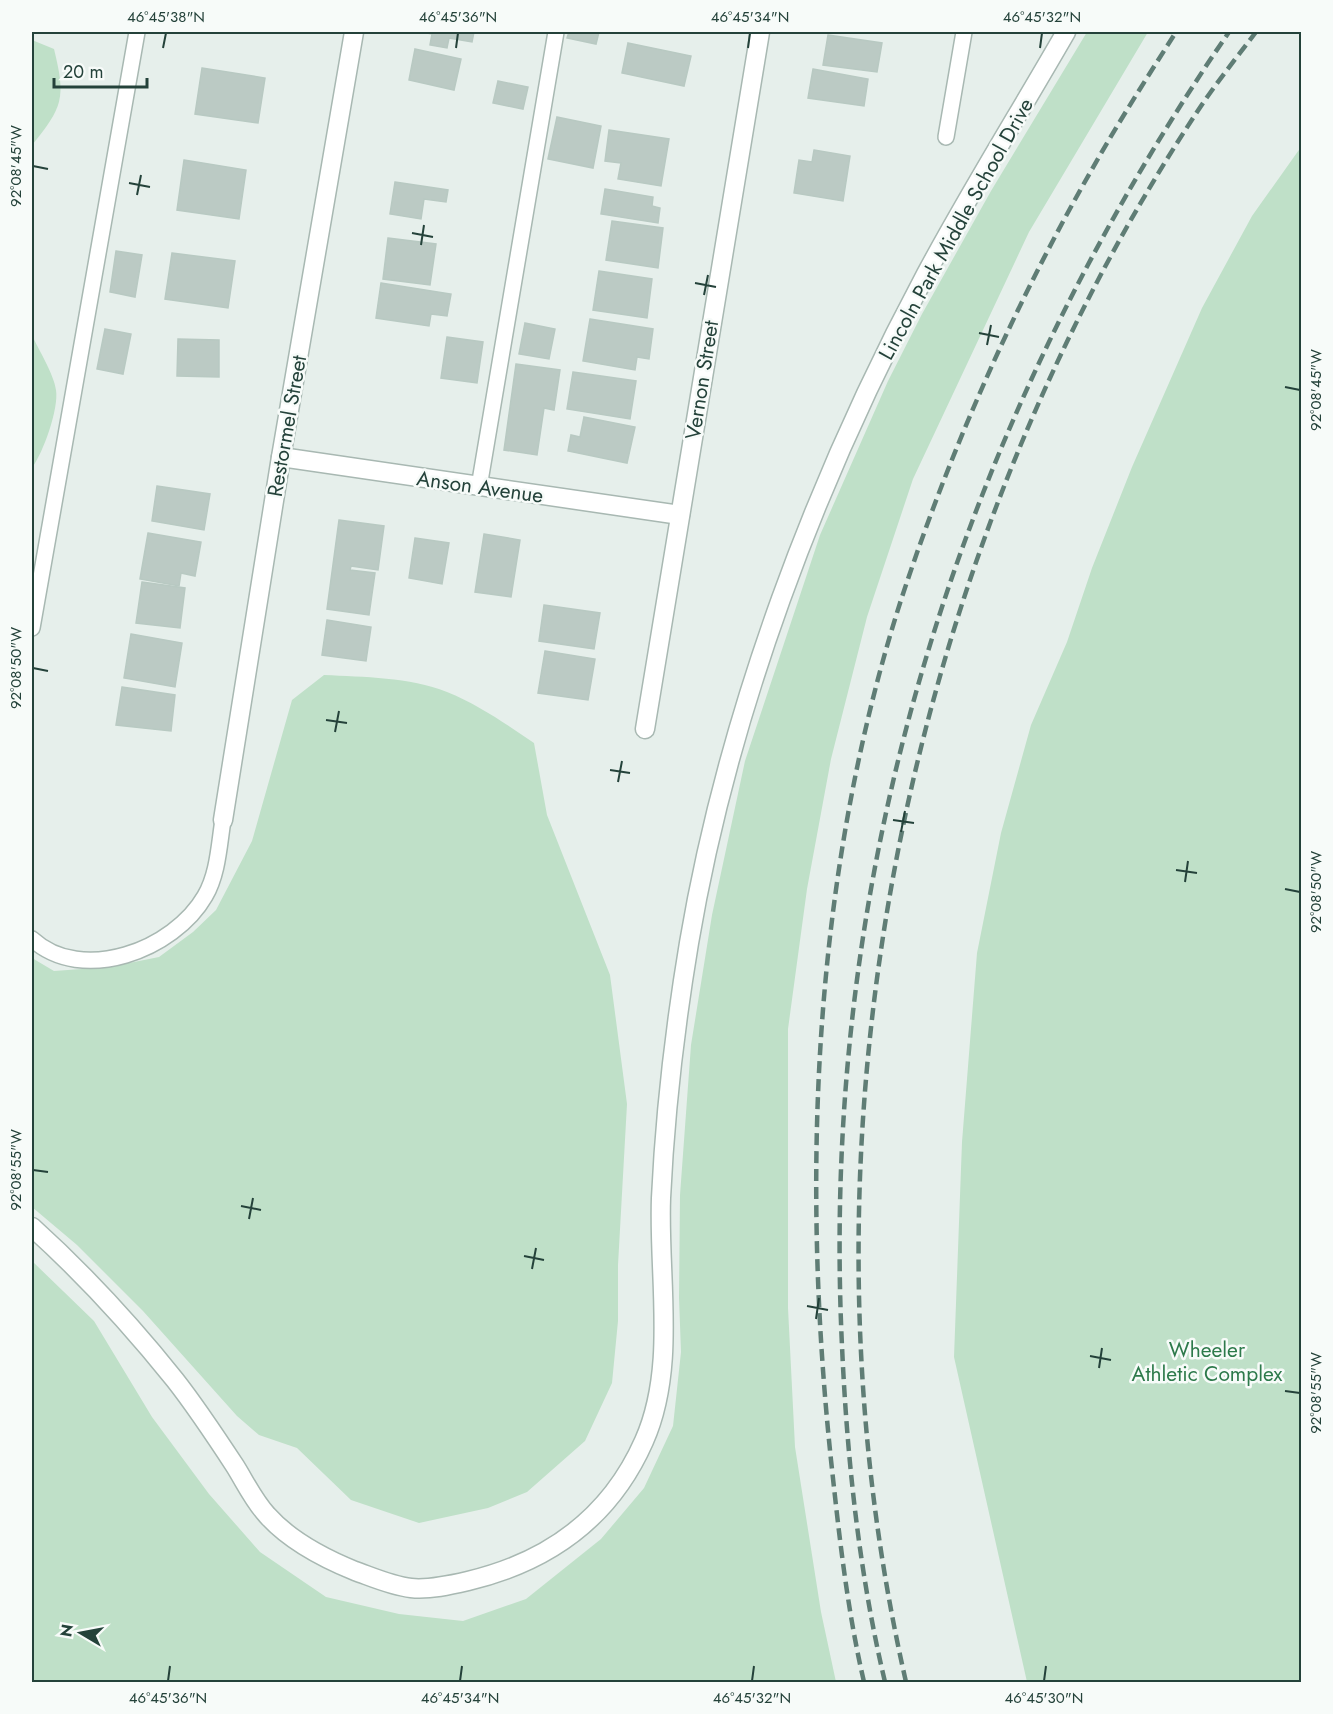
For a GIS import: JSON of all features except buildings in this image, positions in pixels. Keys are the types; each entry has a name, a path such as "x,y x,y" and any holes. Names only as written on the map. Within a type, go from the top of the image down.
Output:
{"street":[{"name":"Restormel Street","path":"223,820 281,457 354,32"},
{"name":"Vernon Street","path":"645,729 760,32"},
{"name":"Lincoln Park Middle School Drive","path":"32,1227 97,1289 176,1381 206,1420 268,1516 301,1544 336,1563 372,1578 410,1588 449,1585 486,1577 523,1565 557,1546 582,1527 608,1499 644,1441 654,1409 660,1378 661,1199 669,1094 688,945 711,827 736,737 781,601 849,429 926,273 1066,32"},
{"name":"Anson Avenue","path":"281,457 680,515"}],"lane":[{"path":"32,628 137,32"},
{"path":"478,487 556,32"},
{"path":"946,137 964,32"},
{"path":"32,939 53,954 79,958 116,958 159,942 185,921 206,895 214,872 223,820"}],"green space":[{"path":"1087,32 1148,32 1029,232 913,479 867,617 831,759 807,889 788,1029 788,1308 795,1447 821,1612 836,1682 32,1682 32,1261 94,1321 152,1417 209,1494 260,1552 326,1597 399,1614 463,1621 526,1599 601,1539 644,1488 673,1426 681,1352 680,1195 691,1045 712,915 745,761 820,535 888,381 922,314 991,191"},
{"path":"32,40 54,49 60,91 56,111 32,145"},
{"name":"Wheeler Athletic Complex","path":"1301,147 1301,1682 1027,1682 954,1357 962,1142 977,953 1001,833 1031,725 1067,642 1092,568 1132,467 1202,308 1252,216"},
{"path":"32,335 52,377 56,398 49,430 32,468"},
{"path":"324,675 386,679 432,687 459,697 481,709 534,743 547,815 610,975 627,1104 618,1265 618,1321 612,1383 585,1441 527,1492 488,1508 419,1523 351,1500 297,1448 259,1435 237,1416 143,1311 77,1245 32,1207 32,958 54,971 109,967 159,957 193,932 216,910 252,841 292,700"}],"railway":[{"path":"864,1682 840,1544 822,1352 817,1244 817,1135 822,1026 832,918 849,810 871,704 901,600 964,430 1014,318 1069,210 1176,32"},
{"path":"885,1682 861,1557 847,1430 842,1346 841,1169 855,994 884,824 926,657 983,494 1052,335 1134,181 1229,32"},
{"path":"906,1682 872,1481 859,1277 867,1071 895,867 943,666 1010,471 1096,285 1199,109 1256,32"}]}
